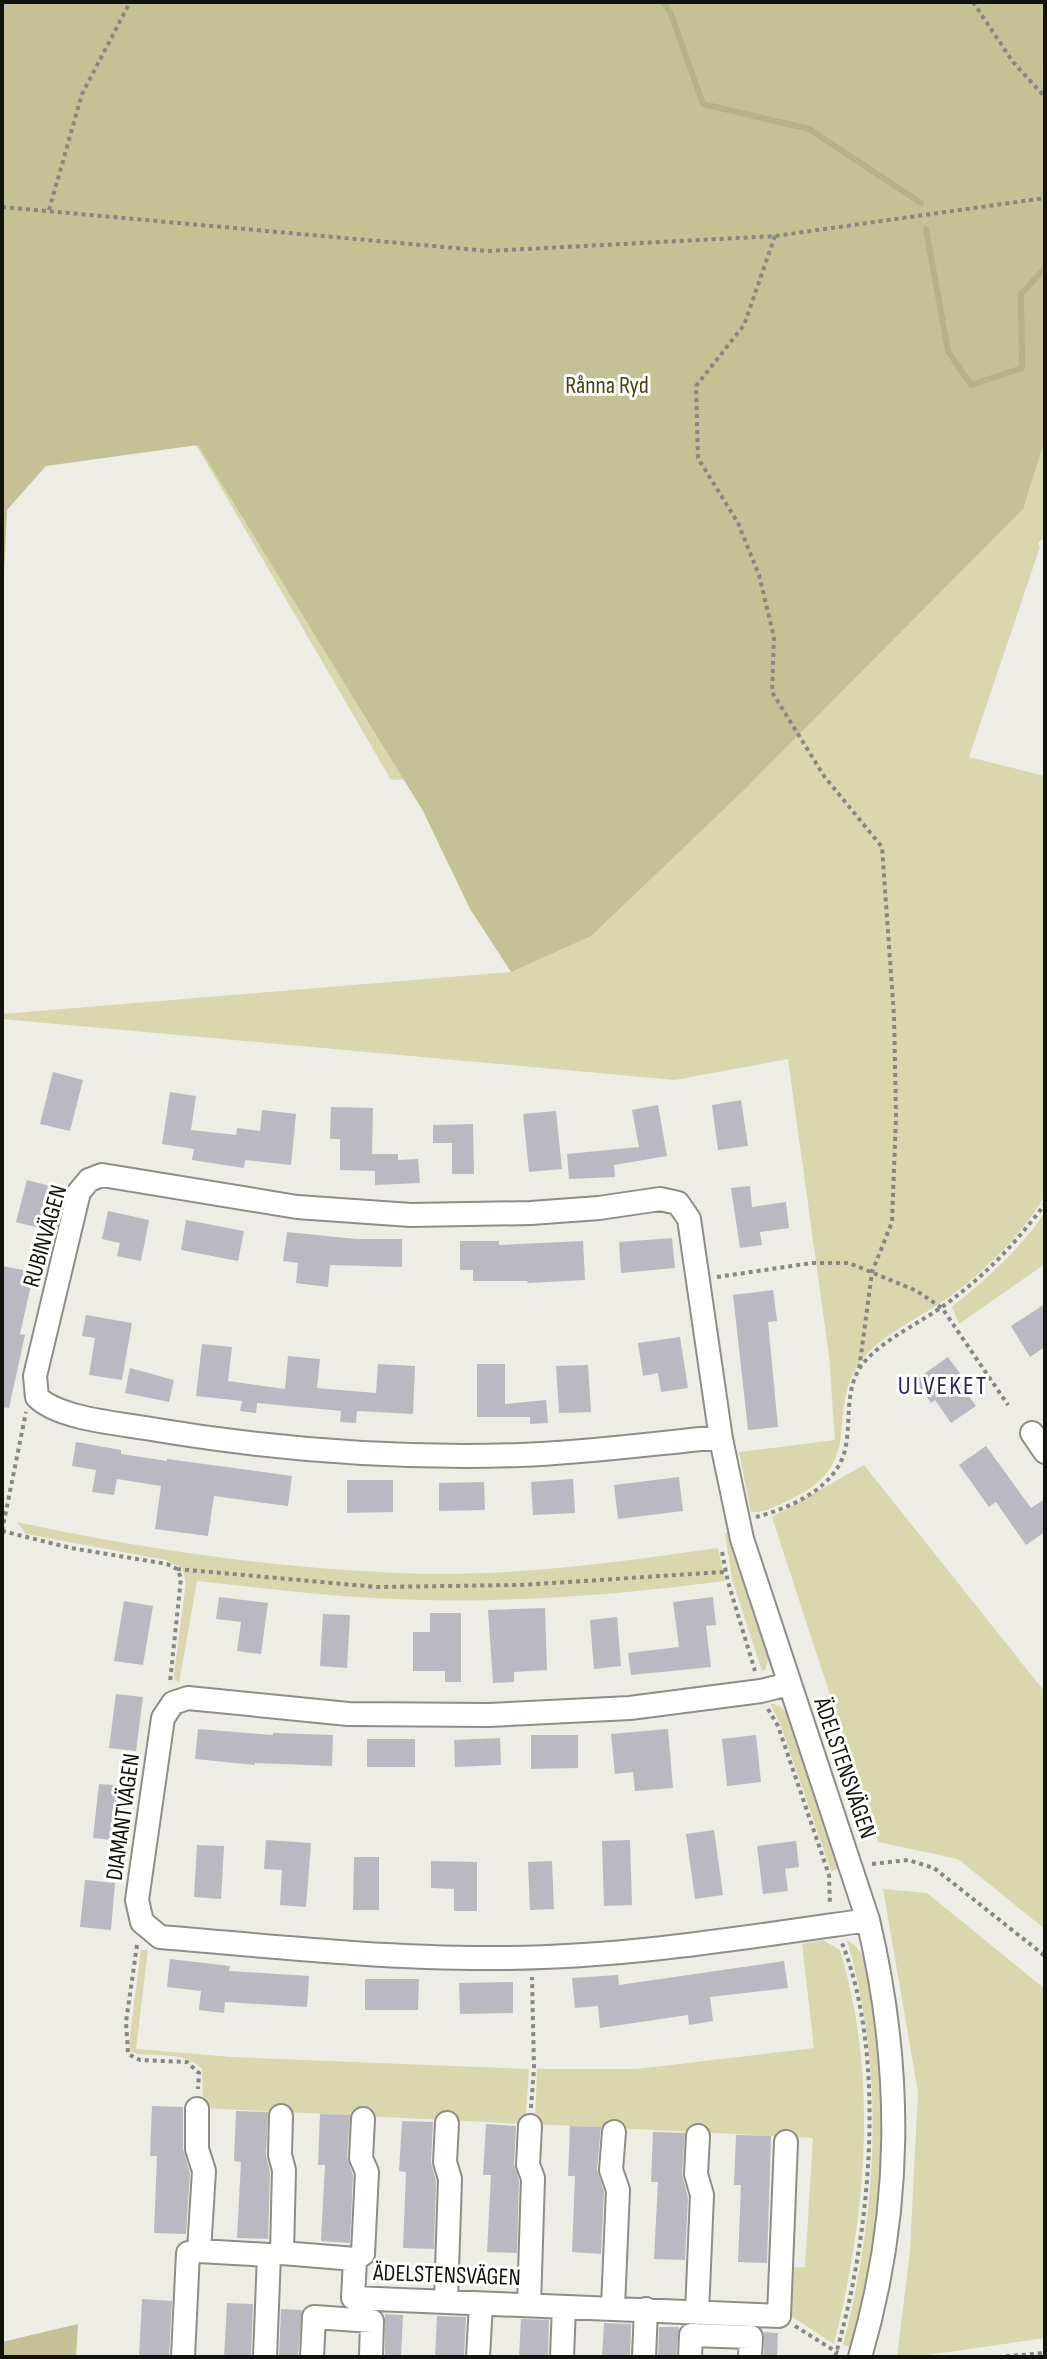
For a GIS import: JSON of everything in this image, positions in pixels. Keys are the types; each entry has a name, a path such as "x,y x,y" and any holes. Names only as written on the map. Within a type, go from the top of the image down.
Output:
{"street":[{"name":"RUBINVÄGEN","path":"678,1203 660,1199 531,1213 411,1215 297,1207 102,1175 89,1180 79,1192 35,1376 37,1397 48,1407 114,1423 204,1438 334,1451 520,1455 721,1439"},
{"name":"ÄDELSTENSVÄGEN","path":"678,1203 689,1219 721,1439 742,1539 868,1920 889,2029 894,2097 893,2176 883,2267 860,2357"},
{"path":"1032,1433 1045,1452"},
{"name":"DIAMANTVÄGEN","path":"789,1684 761,1691 630,1708 489,1715 348,1714 188,1698 173,1703 163,1718 137,1900 142,1922 160,1937 325,1951 489,1958 618,1952 773,1935 868,1920"},
{"path":"183,2357 188,2253 199,2251 204,2171 197,2149 197,2109"},
{"path":"265,2357 284,2170 280,2155 281,2116"},
{"path":"355,2259 363,2254 367,2172 361,2158 363,2119"},
{"path":"446,2300 450,2179 445,2162 447,2123"},
{"path":"529,2305 533,2178 528,2165 530,2126"},
{"path":"613,2307 618,2190 611,2170 614,2132"},
{"path":"697,2313 702,2195 696,2174 698,2136"},
{"path":"779,2316 786,2142"},
{"name":"ÄDELSTENSVÄGEN","path":"199,2251 355,2259 352,2308 446,2300 481,2304 613,2307 697,2313 720,2325 779,2316"},
{"path":"478,2357 481,2304"},
{"path":"562,2357 564,2307"},
{"path":"312,2357 314,2317 352,2308 372,2321 371,2357"},
{"path":"644,2357 646,2309"},
{"path":"690,2357 691,2335 720,2325 751,2337 750,2357"}],"path":[{"path":"49,210 82,94 130,2"},
{"path":"973,2 1013,62 1045,97"},
{"path":"2,207 488,251 775,236 1045,198"},
{"path":"748,1519 780,1511 813,1492 834,1473 845,1451 851,1394 859,1370 872,1272 892,1222 896,1116 894,1016 882,847 824,776 772,692 774,637 759,575 738,523 698,458 696,386 744,325 775,236"},
{"path":"859,1370 882,1347 942,1308 979,1279 1012,1248 1045,1204"},
{"path":"710,1278 812,1263 849,1263 917,1291 942,1308 1008,1405"},
{"path":"27,1408 2,1531 71,1548 167,1564 177,1569 377,1587 519,1585 726,1572"},
{"path":"169,1688 181,1578 177,1569"},
{"path":"861,1866 908,1860 934,1868 1045,1956"},
{"path":"831,1925 843,1946 858,1996 868,2089 867,2185 861,2240 836,2355"},
{"path":"137,1942 126,2022 128,2054 140,2060 187,2062 199,2073 197,2109"},
{"path":"530,2126 534,2068 531,1967"},
{"path":"779,2316 836,2355 849,2356"},
{"path":"998,2357 1045,2353"}],"green space":[{"name":"Rånna Ryd","path":"2,2 1045,2 1045,537 1038,543 1040,547 969,757 1045,776 1045,1196 1011,1242 984,1269 939,1304 887,1336 861,1361 850,1380 841,1436 830,1470 815,1485 791,1499 767,1510 751,1512 739,1452 835,1440 829,1356 788,1059 675,1080 2,1019 2,1014 511,972 572,770 391,780 68,225"},
{"name":"Rånna Ryd","path":"2,2 1045,2 1045,439 1023,509 743,791 591,936 511,972 470,909 423,811 198,445 46,466 7,510 2,617"},
{"path":"1045,1212 1045,1264 959,1324 952,1307 1014,1251"},
{"path":"864,1465 1045,1692 1045,1929 958,1859 878,1842 772,1517"},
{"path":"17,1522 224,1558 329,1569 433,1574 540,1570 718,1548 725,1581 593,1595 505,1600 417,1600 351,1597 197,1581 179,1683 174,1674 186,1582 182,1568 166,1560 26,1534"},
{"path":"730,1532 769,1657 762,1671 732,1579 725,1533"},
{"path":"770,1703 788,1714 840,1868 831,1871 781,1726"},
{"path":"883,1889 927,1893 1045,1989 1045,2338 897,2357 910,2251 918,2092"},
{"path":"823,1940 840,1950 860,2048 864,2097 860,2197 854,2246 834,2344 785,2312 784,2268 805,2267 813,2138 535,2124 537,2069 637,2069 814,2048 802,1944"},
{"path":"847,1940 861,1953 872,1992 879,2057 882,2140 876,2221 853,2348 843,2345 855,2295 869,2194 872,2092 868,2041"},
{"path":"141,1950 148,1950 136,2049 231,2057 529,2069 525,2124 203,2108 202,2069 196,2064 180,2057 130,2051"},
{"path":"78,2324 76,2357 2,2357 2,2342"}],"building":[{"path":"53,1072 83,1080 70,1131 40,1124"},
{"path":"170,1092 196,1096 191,1130 236,1135 237,1128 260,1131 262,1110 296,1114 291,1165 245,1160 244,1168 192,1160 194,1149 162,1144"},
{"path":"741,1100 748,1146 718,1150 712,1105"},
{"path":"658,1105 667,1156 614,1165 615,1177 569,1179 567,1154 639,1147 632,1110"},
{"path":"331,1107 373,1108 372,1154 398,1154 398,1160 418,1159 420,1183 375,1185 375,1171 340,1170 340,1139 330,1139"},
{"path":"556,1111 562,1169 529,1172 523,1114"},
{"path":"473,1124 474,1174 452,1174 452,1143 433,1143 433,1125"},
{"path":"27,1180 58,1188 47,1230 16,1222"},
{"path":"750,1186 752,1207 786,1202 789,1228 760,1232 762,1245 740,1248 731,1188"},
{"path":"108,1211 149,1220 141,1261 117,1256 120,1243 102,1239"},
{"path":"186,1220 244,1231 238,1261 181,1250"},
{"path":"287,1232 356,1239 402,1239 402,1267 330,1265 328,1287 296,1283 298,1263 283,1261"},
{"path":"672,1238 675,1268 621,1273 619,1242"},
{"path":"460,1241 499,1241 499,1245 583,1241 585,1280 528,1283 473,1281 473,1270 460,1270"},
{"path":"2,1266 34,1272 20,1334 25,1335 9,1408 2,1407"},
{"path":"773,1290 777,1321 768,1322 778,1427 748,1430 733,1295"},
{"path":"1045,1304 1045,1347 1030,1357 1011,1326"},
{"path":"86,1315 132,1323 122,1380 89,1375 95,1338 82,1336"},
{"path":"680,1337 688,1388 661,1392 658,1373 643,1376 638,1343"},
{"path":"202,1344 232,1347 228,1381 285,1389 288,1356 320,1359 317,1388 376,1393 378,1364 415,1366 413,1414 357,1411 356,1423 340,1422 341,1411 257,1403 256,1413 240,1411 242,1401 196,1396"},
{"path":"948,1357 964,1379 959,1383 976,1406 951,1423 935,1400 931,1403 915,1380"},
{"path":"477,1364 505,1364 505,1404 546,1400 548,1423 530,1424 530,1417 477,1417"},
{"path":"588,1365 591,1412 559,1413 556,1366"},
{"path":"130,1368 174,1380 169,1402 125,1393"},
{"path":"76,1442 121,1450 121,1454 292,1476 288,1506 214,1496 208,1536 155,1529 161,1486 117,1479 114,1495 92,1492 96,1470 72,1466"},
{"path":"986,1446 1031,1508 1045,1499 1045,1532 1026,1545 996,1502 989,1507 959,1465"},
{"path":"679,1477 683,1511 618,1519 614,1485"},
{"path":"573,1479 575,1513 533,1515 531,1482"},
{"path":"347,1480 393,1480 393,1512 347,1513"},
{"path":"484,1482 485,1510 439,1511 439,1483"},
{"path":"219,1597 268,1603 261,1654 237,1651 241,1622 216,1619"},
{"path":"713,1597 716,1625 706,1626 711,1667 631,1675 628,1653 679,1647 673,1602"},
{"path":"124,1601 153,1606 143,1665 114,1661"},
{"path":"545,1608 547,1670 514,1672 514,1682 493,1683 488,1610"},
{"path":"430,1613 461,1613 461,1682 445,1682 445,1671 413,1671 413,1632 430,1632"},
{"path":"323,1614 350,1615 347,1668 320,1666"},
{"path":"617,1617 621,1666 594,1669 590,1620"},
{"path":"116,1694 143,1697 136,1751 109,1748"},
{"path":"198,1729 273,1735 333,1735 332,1766 255,1765 195,1759"},
{"path":"668,1729 673,1788 635,1791 633,1772 615,1774 611,1734"},
{"path":"531,1735 578,1735 578,1768 531,1769"},
{"path":"756,1735 761,1782 727,1786 722,1739"},
{"path":"500,1738 501,1765 455,1767 454,1740"},
{"path":"367,1739 415,1739 415,1767 367,1767"},
{"path":"99,1784 129,1786 123,1841 93,1838"},
{"path":"714,1830 723,1895 695,1899 686,1834"},
{"path":"266,1840 311,1843 306,1907 280,1905 282,1870 264,1869"},
{"path":"630,1840 632,1905 604,1906 602,1841"},
{"path":"796,1841 799,1867 785,1869 788,1891 763,1894 757,1846"},
{"path":"197,1845 224,1846 221,1899 194,1897"},
{"path":"354,1857 379,1857 379,1910 353,1910"},
{"path":"431,1861 477,1862 477,1911 454,1911 454,1889 431,1888"},
{"path":"552,1861 554,1909 530,1910 528,1862"},
{"path":"85,1880 115,1883 111,1930 80,1927"},
{"path":"170,1959 230,1966 229,1971 309,1976 307,2007 225,2002 224,2013 199,2010 201,1991 167,1987"},
{"path":"784,1961 788,1988 710,1997 713,2021 689,2025 688,2015 600,2028 598,2006 575,2008 572,1978 618,1975 619,1985"},
{"path":"365,1979 419,1979 418,2010 365,2010"},
{"path":"513,1982 513,2013 460,2014 459,1983"},
{"path":"152,2106 183,2107 183,2149 190,2173 186,2234 154,2233 157,2156 150,2156"},
{"path":"236,2111 268,2112 268,2239 237,2238 241,2162 234,2161"},
{"path":"320,2114 350,2115 347,2157 353,2175 350,2243 321,2241 325,2165 318,2165"},
{"path":"402,2121 433,2122 431,2162 436,2181 434,2249 403,2248 406,2172 399,2171"},
{"path":"486,2124 516,2126 514,2164 519,2180 517,2253 487,2252 491,2175 483,2175"},
{"path":"570,2126 601,2127 597,2169 604,2192 601,2254 572,2252 575,2176 568,2176"},
{"path":"653,2132 685,2133 682,2174 688,2197 685,2260 654,2259 658,2182 651,2182"},
{"path":"736,2135 771,2136 767,2263 738,2262 741,2185 734,2185"},
{"path":"142,2299 172,2301 169,2357 139,2357"},
{"path":"227,2303 253,2304 251,2357 224,2357"},
{"path":"281,2309 302,2310 298,2357 279,2357"},
{"path":"385,2314 403,2315 401,2357 385,2357"},
{"path":"437,2316 466,2317 464,2357 435,2357"},
{"path":"521,2319 549,2320 548,2357 519,2357"},
{"path":"604,2323 631,2324 630,2357 602,2357"},
{"path":"659,2327 679,2327 676,2357 658,2357"},
{"path":"764,2332 778,2333 777,2357 764,2357"}],"waterway":[{"path":"664,2 703,104 809,129 921,203"},
{"path":"926,229 948,351 971,385 1022,368 1021,294 1045,268"}],"district":[{"name":"ULVEKET","path":"943,1386"}]}
